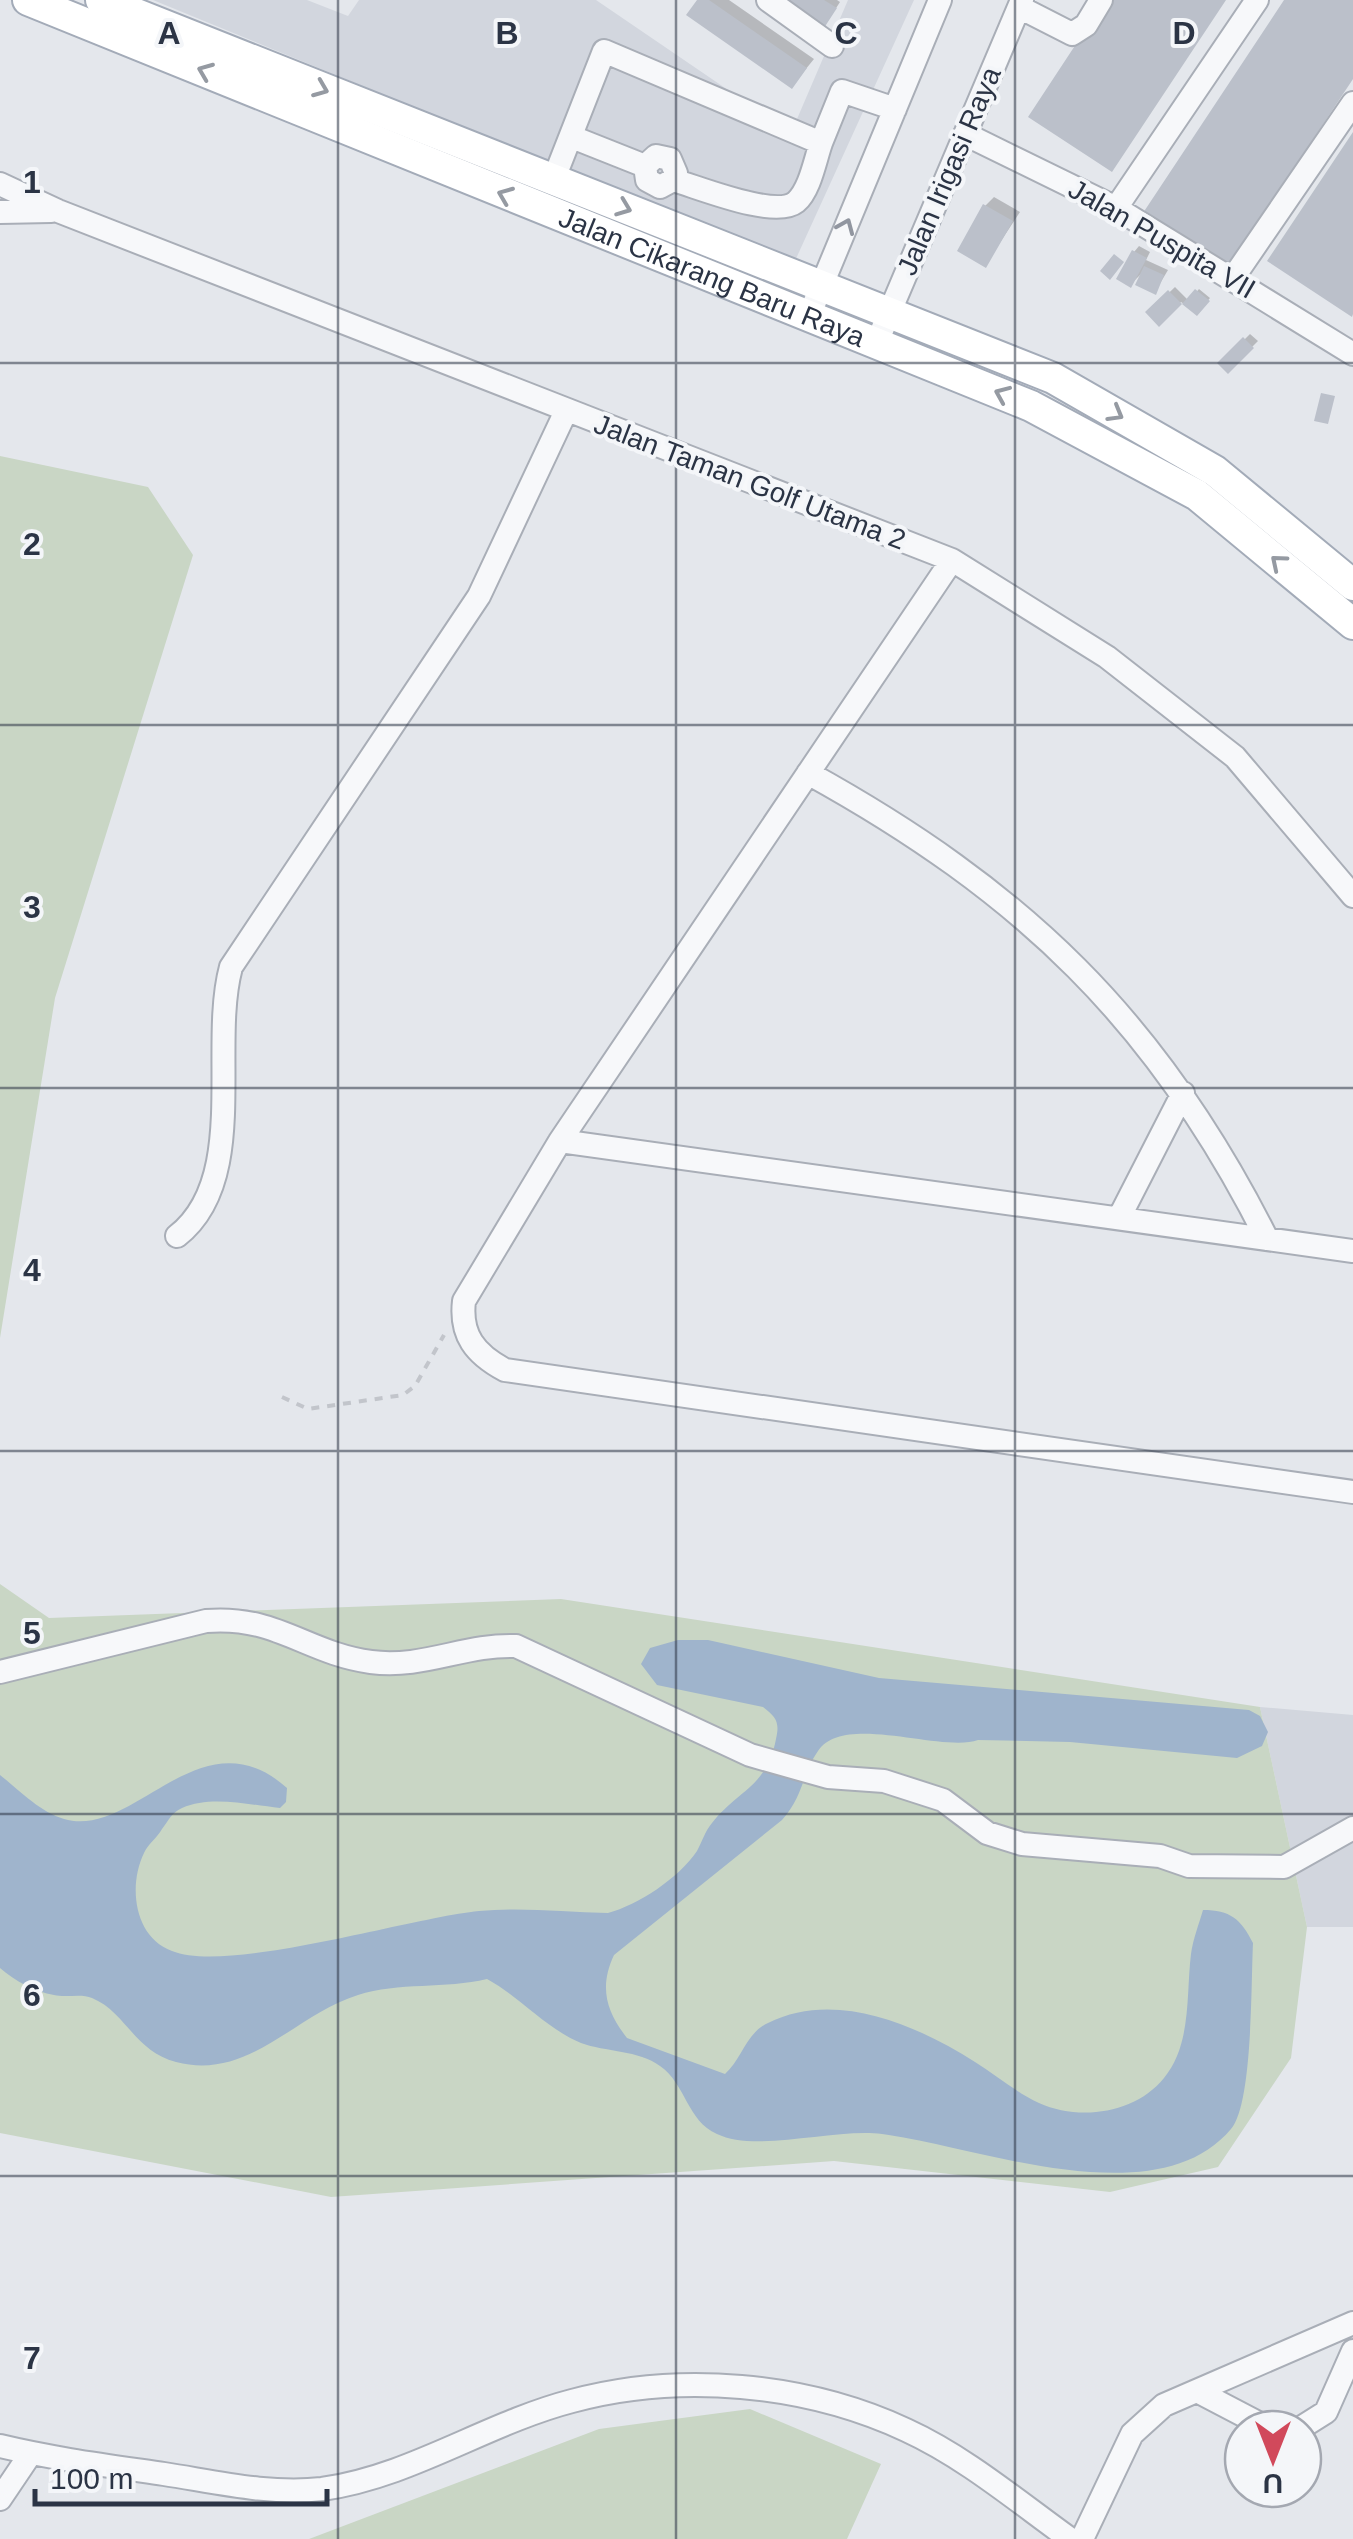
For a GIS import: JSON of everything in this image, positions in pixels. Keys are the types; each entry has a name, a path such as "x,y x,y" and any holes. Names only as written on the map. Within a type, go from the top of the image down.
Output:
{"main road":[{"name":"Jalan Cikarang Baru Raya","path":"28,0 1031,406 1197,495 1353,624"},
{"name":"Jalan Cikarang Baru Raya","path":"101,0 553,181 946,332 1053,378 1215,472 1353,585"},
{"path":"926,362 930,343 946,332"}],"street":[{"path":"768,0 832,46"},
{"path":"809,316 940,0"},
{"path":"1021,4 1072,34 1086,26 1102,0"},
{"path":"1116,208 1256,0"},
{"name":"Jalan Irigasi Raya","path":"876,342 1021,4"},
{"path":"553,181 600,54 608,50 821,143"},
{"path":"572,137 645,166 646,180 652,186 660,188 673,180 768,207 788,206 803,193 842,91 895,108"},
{"path":"1233,278 1353,103"},
{"name":"Jalan Puspita VII","path":"965,134 1116,208 1349,342"},
{"name":"Jalan Taman Golf Utama 2","path":"0,184 58,211 952,560 1107,657 1235,758 1353,896"},
{"name":"Jalan Taman Golf Utama 2","path":"0,212 58,211"},
{"path":"176,1236 202,1212 213,1185 223,1089 226,989 232,967 479,596 566,411"},
{"path":"952,560 560,1141 464,1301 462,1320 468,1340 486,1360 505,1370 1353,1492"},
{"path":"808,773 893,820 988,886 1075,964 1183,1092 1226,1158 1267,1239"},
{"path":"1118,1218 1183,1092"},
{"path":"560,1141 1353,1251"},
{"path":"0,1672 206,1622 236,1619 260,1622 333,1652 394,1664 430,1662 482,1645 516,1646 750,1755 828,1777 884,1781 943,1800 987,1833 1022,1844 1160,1856 1189,1866 1284,1868 1353,1828"},
{"path":"1082,2539 1132,2434 1164,2406 1353,2324"},
{"path":"1323,2414 1353,2351"},
{"path":"0,2446 268,2490 323,2488 385,2474 469,2436 573,2400 676,2385 757,2388 836,2405 906,2430 970,2467 1070,2539"},
{"path":"1197,2392 1232,2409"},
{"path":"0,2499 31,2453"}],"path":[{"path":"282,1397 308,1409 403,1396 415,1386 444,1335"}],"shaded area":[{"path":"153,0 307,0 348,16 359,0 596,0 791,133 848,0 914,0 794,263"},
{"path":"1260,1707 1353,1715 1353,1927 1307,1927"}],"green space":[{"path":"0,456 148,487 193,555 55,998 0,1338"},
{"path":"0,1584 49,1618 561,1599 1260,1707 1307,1927 1291,2058 1218,2167 1110,2192 834,2161 331,2197 0,2133"},
{"path":"750,2409 881,2464 847,2539 309,2539 599,2429"}],"water":[{"path":"678,1640 708,1640 879,1678 1249,1710 1260,1716 1268,1732 1262,1746 1237,1758 1070,1742 962,1743 870,1734 831,1740 818,1751 795,1802 782,1820 614,1955 607,1978 607,1998 627,2038 725,2074 754,2033 768,2023 794,2013 848,2011 902,2024 928,2036 1039,2103 1071,2112 1106,2111 1138,2100 1173,2065 1184,2034 1193,1943 1203,1910 1212,1910 1234,1918 1253,1943 1247,2069 1238,2115 1231,2129 1198,2155 1158,2169 1112,2173 1014,2161 882,2134 774,2141 733,2139 717,2134 699,2120 676,2082 660,2066 642,2057 568,2037 487,1979 389,1988 358,1995 335,2004 249,2054 202,2065 162,2057 140,2041 114,2012 92,1998 40,1991 0,1968 0,1775 55,1816 90,1821 116,1812 197,1770 226,1763 256,1768 287,1788 286,1802 280,1808 218,1801 182,1808 148,1847 136,1880 138,1909 149,1934 172,1951 198,1956 234,1955 479,1911 608,1913 632,1904 669,1880 689,1861 712,1823 766,1768 777,1733 776,1720 763,1707 657,1685 641,1664 650,1648"}],"building":[{"path":"697,0 709,0 807,68 792,89 686,15"},
{"path":"779,0 824,0 837,8 824,28"},
{"path":"1105,0 1226,0 1112,172 1028,117"},
{"path":"1284,0 1353,0 1353,79 1227,269 1143,213"},
{"path":"1353,132 1353,314 1352,317 1267,261"},
{"path":"983,204 1013,221 986,268 957,251"},
{"path":"1132,250 1147,258 1131,288 1116,279"},
{"path":"1114,254 1124,262 1110,280 1100,271"},
{"path":"1144,266 1164,275 1156,295 1135,285"},
{"path":"1195,289 1210,301 1197,316 1182,304"},
{"path":"1168,290 1182,304 1159,327 1145,312"},
{"path":"1243,337 1254,348 1228,374 1217,363"},
{"path":"1321,393 1335,396 1328,424 1314,421"}]}
